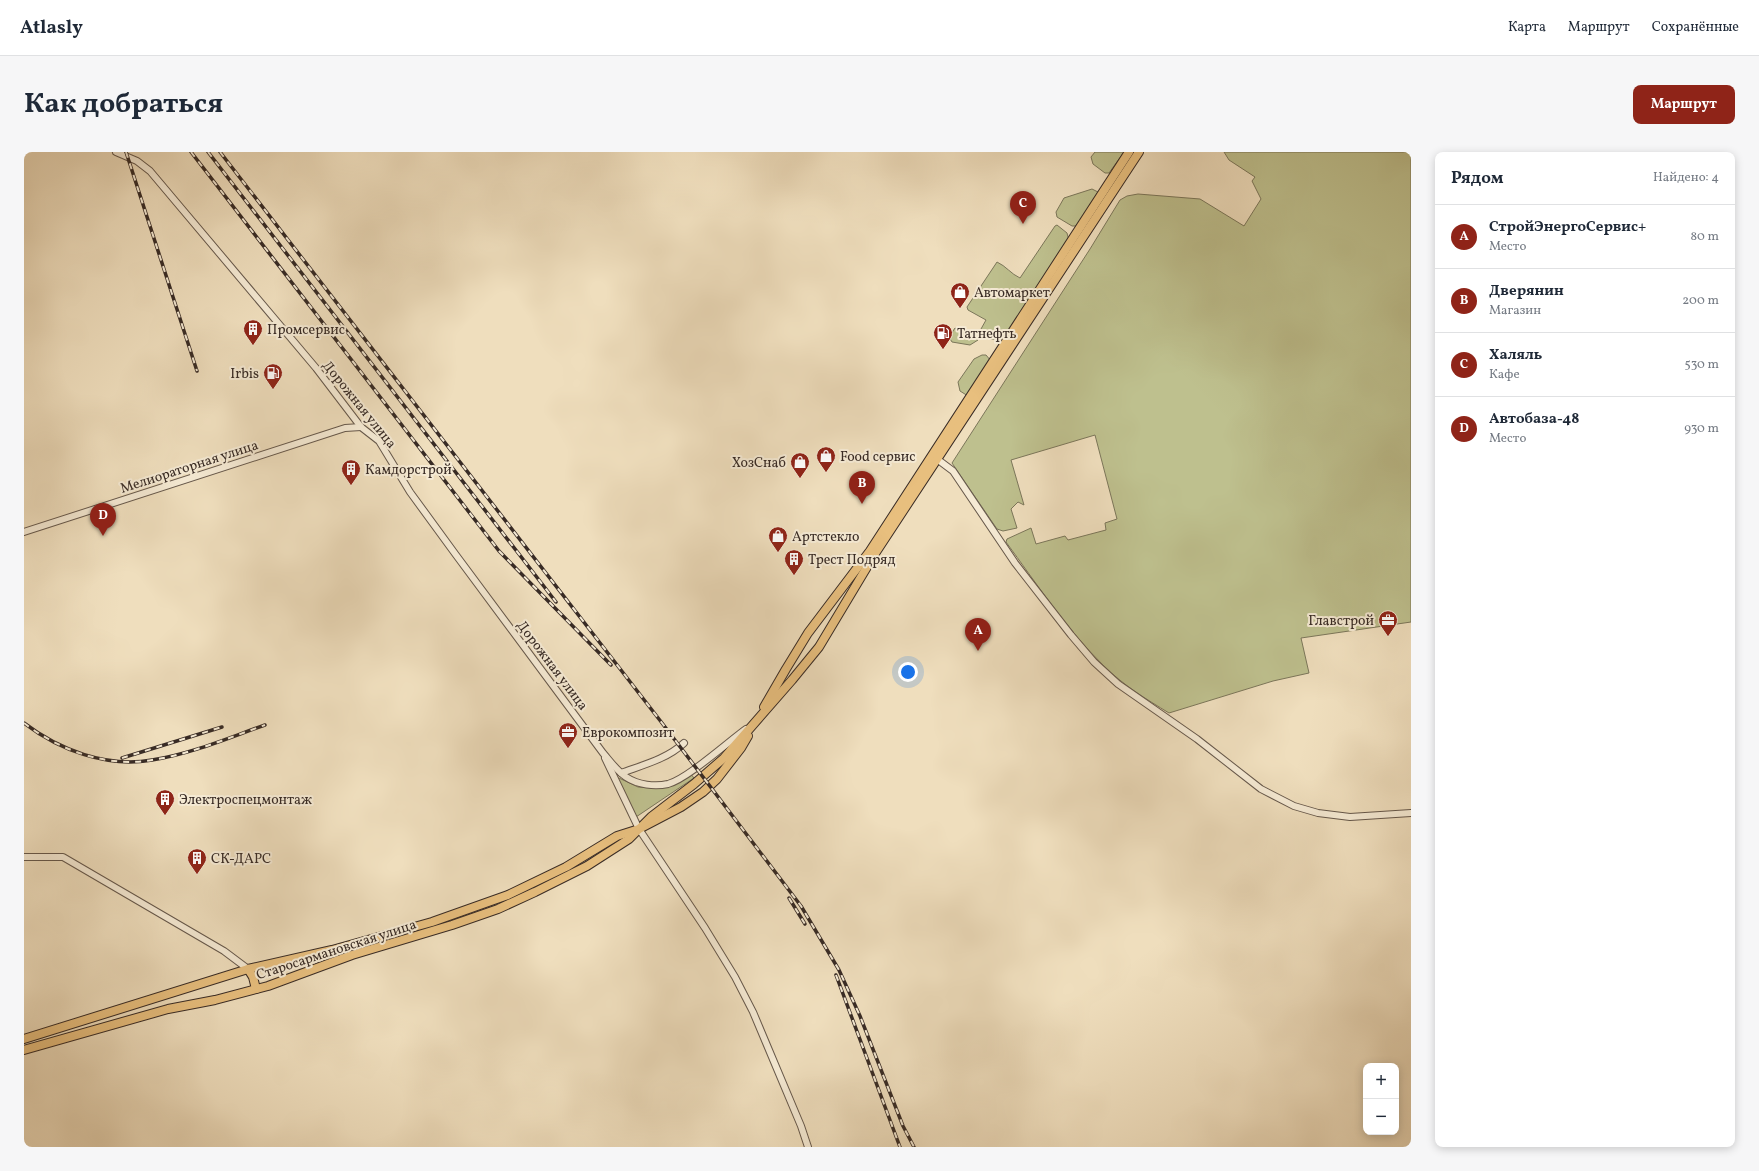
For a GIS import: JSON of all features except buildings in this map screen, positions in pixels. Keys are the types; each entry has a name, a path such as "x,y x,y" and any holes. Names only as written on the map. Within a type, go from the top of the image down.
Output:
{"main road":[{"name":"Старосармановская улица","path":"757,721 786,668 808,633 870,551 1129,152"},
{"name":"Старосармановская улица","path":"24,1050 168,1009 215,1000 256,989 352,955 452,925 498,909 587,866 618,848 724,758 757,721 818,647 876,552 1139,152"},
{"path":"808,633 808,644 811,647 818,647"},
{"path":"639,829 681,807 703,792 717,779 729,764 741,748 757,721"},
{"name":"Старосармановская улица","path":"24,1039 248,969 332,950 432,922 480,906 539,882 566,868 617,836 639,829"},
{"path":"248,969 253,977 256,989"}],"street":[{"name":"Дорожная улица","path":"116,152 137,161 150,171 316,368 361,427 378,441 410,492 456,556 603,753"},
{"name":"Мелиораторная улица","path":"24,532 346,428 361,427"},
{"path":"937,460 953,471 1015,563 1071,635 1094,662 1118,684 1197,739 1260,789 1294,806 1318,814 1350,817 1411,813"},
{"path":"603,753 621,773 632,780 655,785 669,784 682,777 757,721"},
{"path":"621,773 663,757 684,743"},
{"path":"603,753 639,829 705,928 735,977 753,1012 801,1126 808,1147"},
{"path":"24,857 63,857 224,952 248,969"}],"green space":[{"path":"1095,152 1124,152 1109,173 1105,173 1093,164 1091,157"},
{"path":"1224,152 1411,152 1411,622 1301,638 1309,673 1273,681 1169,713 1127,686 1111,673 1078,638 1006,542 1007,539 1031,528 1036,544 1065,536 1068,540 1106,530 1105,523 1117,519 1095,435 1011,460 1024,505 1018,502 1011,509 1017,528 1003,531 997,529 952,463 1120,200 1127,196 1138,194 1200,199 1244,226 1261,199 1252,181 1255,177 1229,160"},
{"path":"1092,189 1098,192 1078,226 1072,226 1057,217 1056,212 1064,198"},
{"path":"1057,225 1067,233 1069,241 1007,333 998,339 992,339 982,335 981,329 986,320 968,310 967,307 997,262 1020,278"},
{"path":"955,328 978,340 970,345 952,342 949,337"},
{"path":"982,355 986,355 991,361 968,396 960,391 958,382 974,359"},
{"path":"690,773 694,778 636,817 617,779 619,778 638,787 656,788"}],"railway":[{"path":"126,152 197,371"},
{"path":"191,152 499,551 611,665"},
{"path":"208,152 556,602"},
{"path":"220,152 662,723 801,906 839,970 860,1016 903,1126 914,1147"},
{"path":"24,723 52,741 84,755 101,759 135,762 181,754 265,725"},
{"path":"122,758 222,727"},
{"path":"789,898 805,924"},
{"path":"836,975 900,1147"}],"place":[{"name":"Халяль","path":"1023,224"},
{"name":"Автомаркет","path":"960,309"},
{"name":"Промсервис","path":"253,346"},
{"name":"Татнефть","path":"943,350"},
{"name":"Irbis","path":"273,390"},
{"name":"Food сервис","path":"826,473"},
{"name":"ХозCнаб","path":"800,479"},
{"name":"Камдорстрой","path":"351,486"},
{"name":"Дверянин","path":"862,504"},
{"name":"Автобаза-48","path":"103,536"},
{"name":"Артстекло","path":"778,553"},
{"name":"Трест Подряд","path":"794,576"},
{"name":"Главстрой","path":"1388,637"},
{"name":"СтройЭнергоСервис+","path":"978,651"},
{"name":"Еврокомпозит","path":"568,749"},
{"name":"Электроспецмонтаж","path":"165,816"},
{"name":"СК-ДАРС","path":"197,875"}]}
